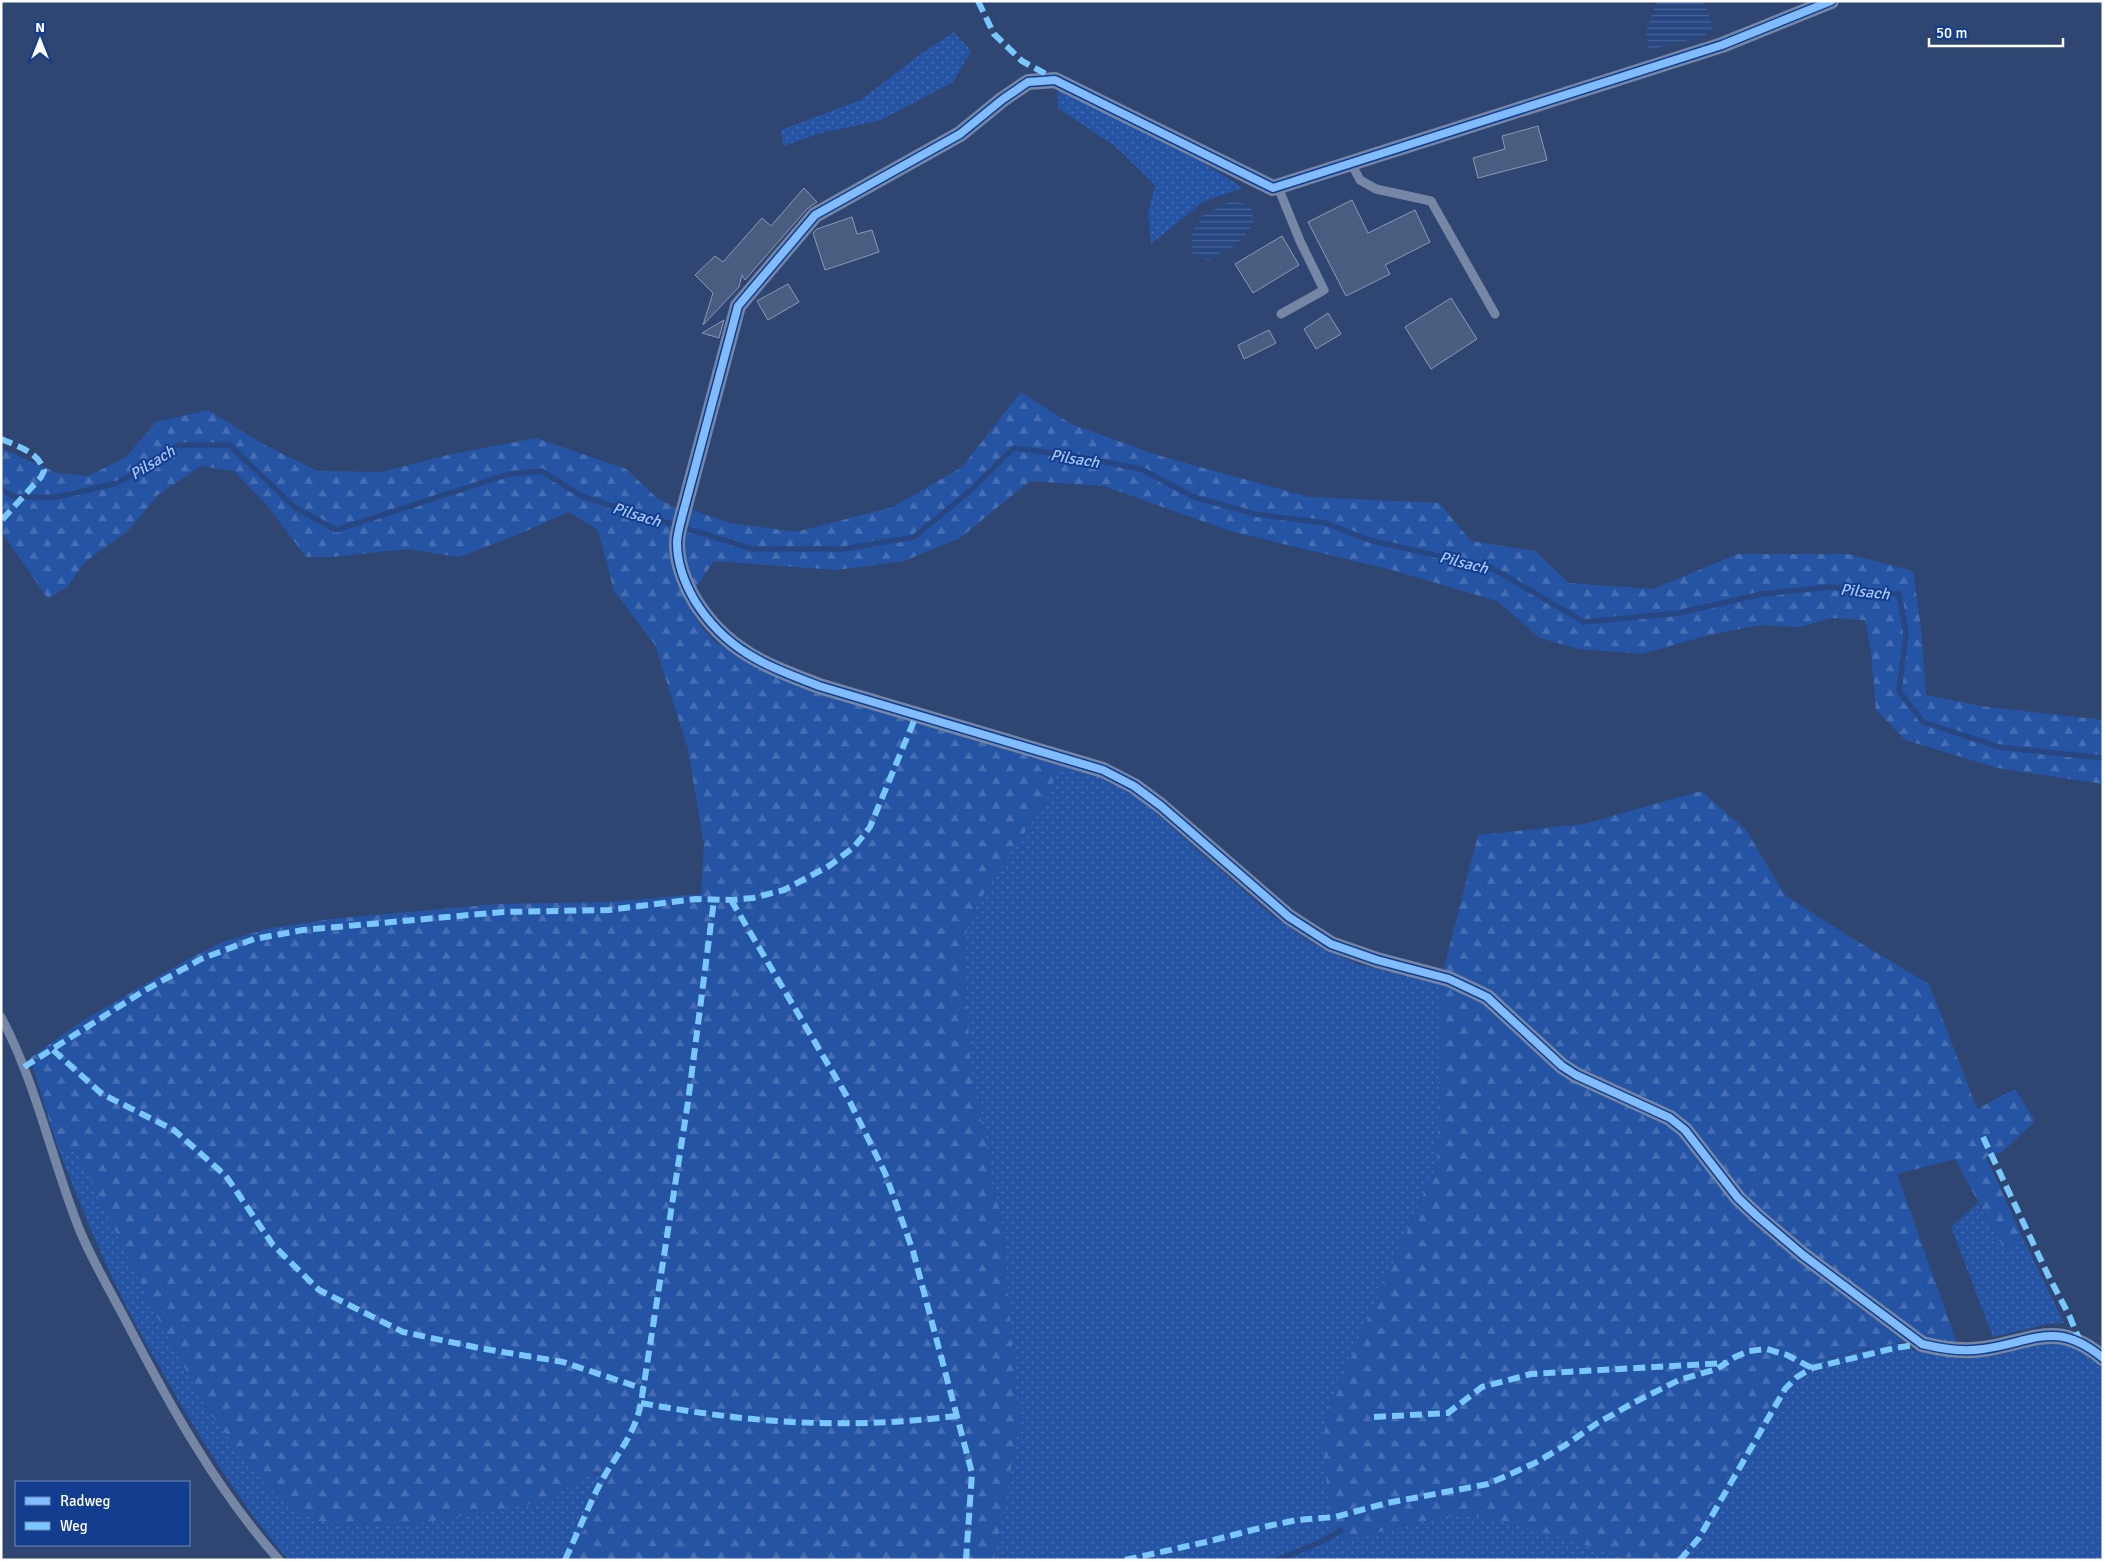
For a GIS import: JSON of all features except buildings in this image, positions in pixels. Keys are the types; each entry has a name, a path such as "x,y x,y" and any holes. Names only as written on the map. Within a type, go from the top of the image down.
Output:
{"street":[{"path":"1831,1 1722,45 1274,188 1055,80 1028,82 1003,99 960,134 815,215 738,306 683,513 677,543 684,583 706,620 720,634 738,649 776,670 819,686 1061,756 1103,770 1134,786 1162,806 1289,917 1331,944 1378,960 1449,979 1487,998 1562,1066 1576,1075 1670,1118 1685,1130 1738,1198 1756,1215 1810,1261 1922,1344 1943,1348 1973,1350 2036,1337 2056,1335 2080,1341 2103,1358"}],"lane":[{"path":"1351,163 1360,180 1376,189 1431,201 1495,314"},
{"path":"1278,187 1300,241 1324,290 1281,314"},
{"path":"1,1017 24,1067 58,1171 79,1228 98,1268 162,1389 212,1469 257,1535 279,1560"}],"green space":[{"path":"954,32 971,51 953,82 881,120 817,134 784,146 781,130 861,100 919,55"},
{"path":"1058,90 1200,161 1243,188 1204,201 1151,244 1148,213 1155,185 1116,147 1058,108"},
{"path":"1021,392 1071,424 1157,455 1309,497 1439,503 1471,541 1535,551 1569,583 1653,589 1738,554 1848,554 1913,571 1921,628 1926,695 1980,706 2103,720 2103,784 1998,768 1905,740 1876,710 1871,652 1865,620 1832,618 1800,627 1759,625 1705,636 1642,654 1579,649 1540,638 1497,601 1392,570 1230,531 1104,486 1030,481 960,538 904,561 837,570 714,561 687,600 700,625 714,641 773,676 1059,765 1049,796 991,882 969,919 963,956 972,1077 1002,1223 1019,1426 994,1560 570,1560 610,1476 597,1473 579,1479 548,1501 410,1525 349,1526 318,1521 290,1509 265,1485 207,1409 148,1299 78,1154 57,1145 30,1058 79,1023 190,958 223,942 266,929 331,919 496,904 609,902 701,894 704,845 688,749 655,645 614,591 598,530 568,512 517,535 459,557 407,549 331,557 306,557 267,505 234,471 201,466 158,495 128,531 85,562 67,587 48,599 1,531 1,448 57,473 88,476 125,458 156,422 208,410 263,444 317,471 381,472 448,455 536,438 626,469 657,498 674,507 693,510 730,523 796,532 893,507 962,467"},
{"path":"1059,765 1102,777 1133,793 1268,912 1312,943 1357,964 1442,984 1437,1164 1329,1407 1322,1444 1335,1533 1345,1539 1445,1516 1473,1515 1506,1522 1684,1548 1784,1381 1799,1365 1896,1343 1915,1351 1964,1359 1996,1355 2045,1343 2060,1343 2078,1347 2103,1368 2103,1560 994,1560 1019,1426 1002,1223 972,1077 963,956 969,919 991,882 1049,796"},
{"path":"1701,791 1746,830 1785,895 1850,937 1929,984 1977,1109 2015,1089 2035,1121 2002,1152 1986,1157 2021,1234 2005,1251 1955,1159 1897,1174 1957,1343 1926,1338 1859,1350 1799,1365 1784,1381 1694,1534 1687,1543 1673,1553 1649,1558 1628,1557 1506,1522 1473,1515 1445,1516 1345,1539 1335,1533 1331,1522 1322,1444 1329,1407 1437,1164 1442,976 1478,835 1584,824"},
{"path":"57,1145 78,1154 148,1299 207,1409 548,1501 584,1477 600,1474 610,1475 570,1560 289,1560 260,1525 221,1469 148,1347 106,1264"},
{"path":"1978,1203 2005,1251 2021,1234 2064,1323 2046,1324 1993,1337 1951,1227"}],"shaded area":[{"path":"1657,1 1704,1 1713,27 1704,36 1649,50 1646,31"},
{"path":"1230,201 1251,205 1254,223 1238,244 1208,260 1192,253 1192,232 1203,216"}],"waterway":[{"name":"Pilsach","path":"1,489 14,497 57,497 118,483 178,445 230,445 294,507 336,530 509,474 542,471 583,497 753,549 843,549 914,537 971,490 1014,448 1080,457 1141,469 1194,497 1255,514 1326,523 1369,540 1492,568 1584,622 1679,613 1762,594 1830,587 1899,594 1906,634 1899,691 1923,722 1999,747 2103,758"},
{"path":"1277,1560 1325,1540 1341,1530"}],"marked path":[{"path":"978,1 994,34 1022,61 1053,78"},
{"path":"1,439 32,454 41,464 44,471 41,477 1,521"},
{"path":"24,1067 142,992 201,959 254,939 303,930 503,912 609,910 696,899 731,900 753,898 784,890 829,866 854,847 870,827 916,716"},
{"path":"565,1560 601,1482 634,1426 641,1403 688,1102 714,900"},
{"path":"731,900 849,1100 885,1173 913,1251 972,1473 966,1560"},
{"path":"53,1050 102,1094 174,1130 226,1176 273,1245 319,1290 403,1332 479,1348 563,1362 644,1389"},
{"path":"1983,1137 2080,1341"},
{"path":"1680,1560 1699,1538 1785,1389 1797,1377 1812,1368 1895,1348 1922,1344"},
{"path":"1125,1560 1268,1526 1297,1520 1335,1517 1387,1503 1488,1484 1535,1463 1633,1403 1679,1380 1717,1369 1735,1357 1749,1351 1767,1349 1787,1355 1812,1368"},
{"path":"1374,1417 1448,1413 1482,1387 1531,1374 1725,1363"},
{"path":"641,1403 759,1420 798,1422 876,1423 956,1416"}],"cycle path":[{"path":"1831,1 1722,45 1273,188 1055,80 1028,82 1003,99 960,134 815,215 738,306 679,528 678,558 688,588 707,618 734,645 765,664 819,686 1103,770 1134,786 1161,806 1289,917 1331,944 1377,960 1449,979 1487,997 1562,1066 1576,1075 1670,1118 1685,1130 1738,1198 1756,1215 1803,1255 1922,1344 1952,1350 1975,1350 2001,1346 2031,1338 2058,1336 2072,1339 2103,1358"}]}
